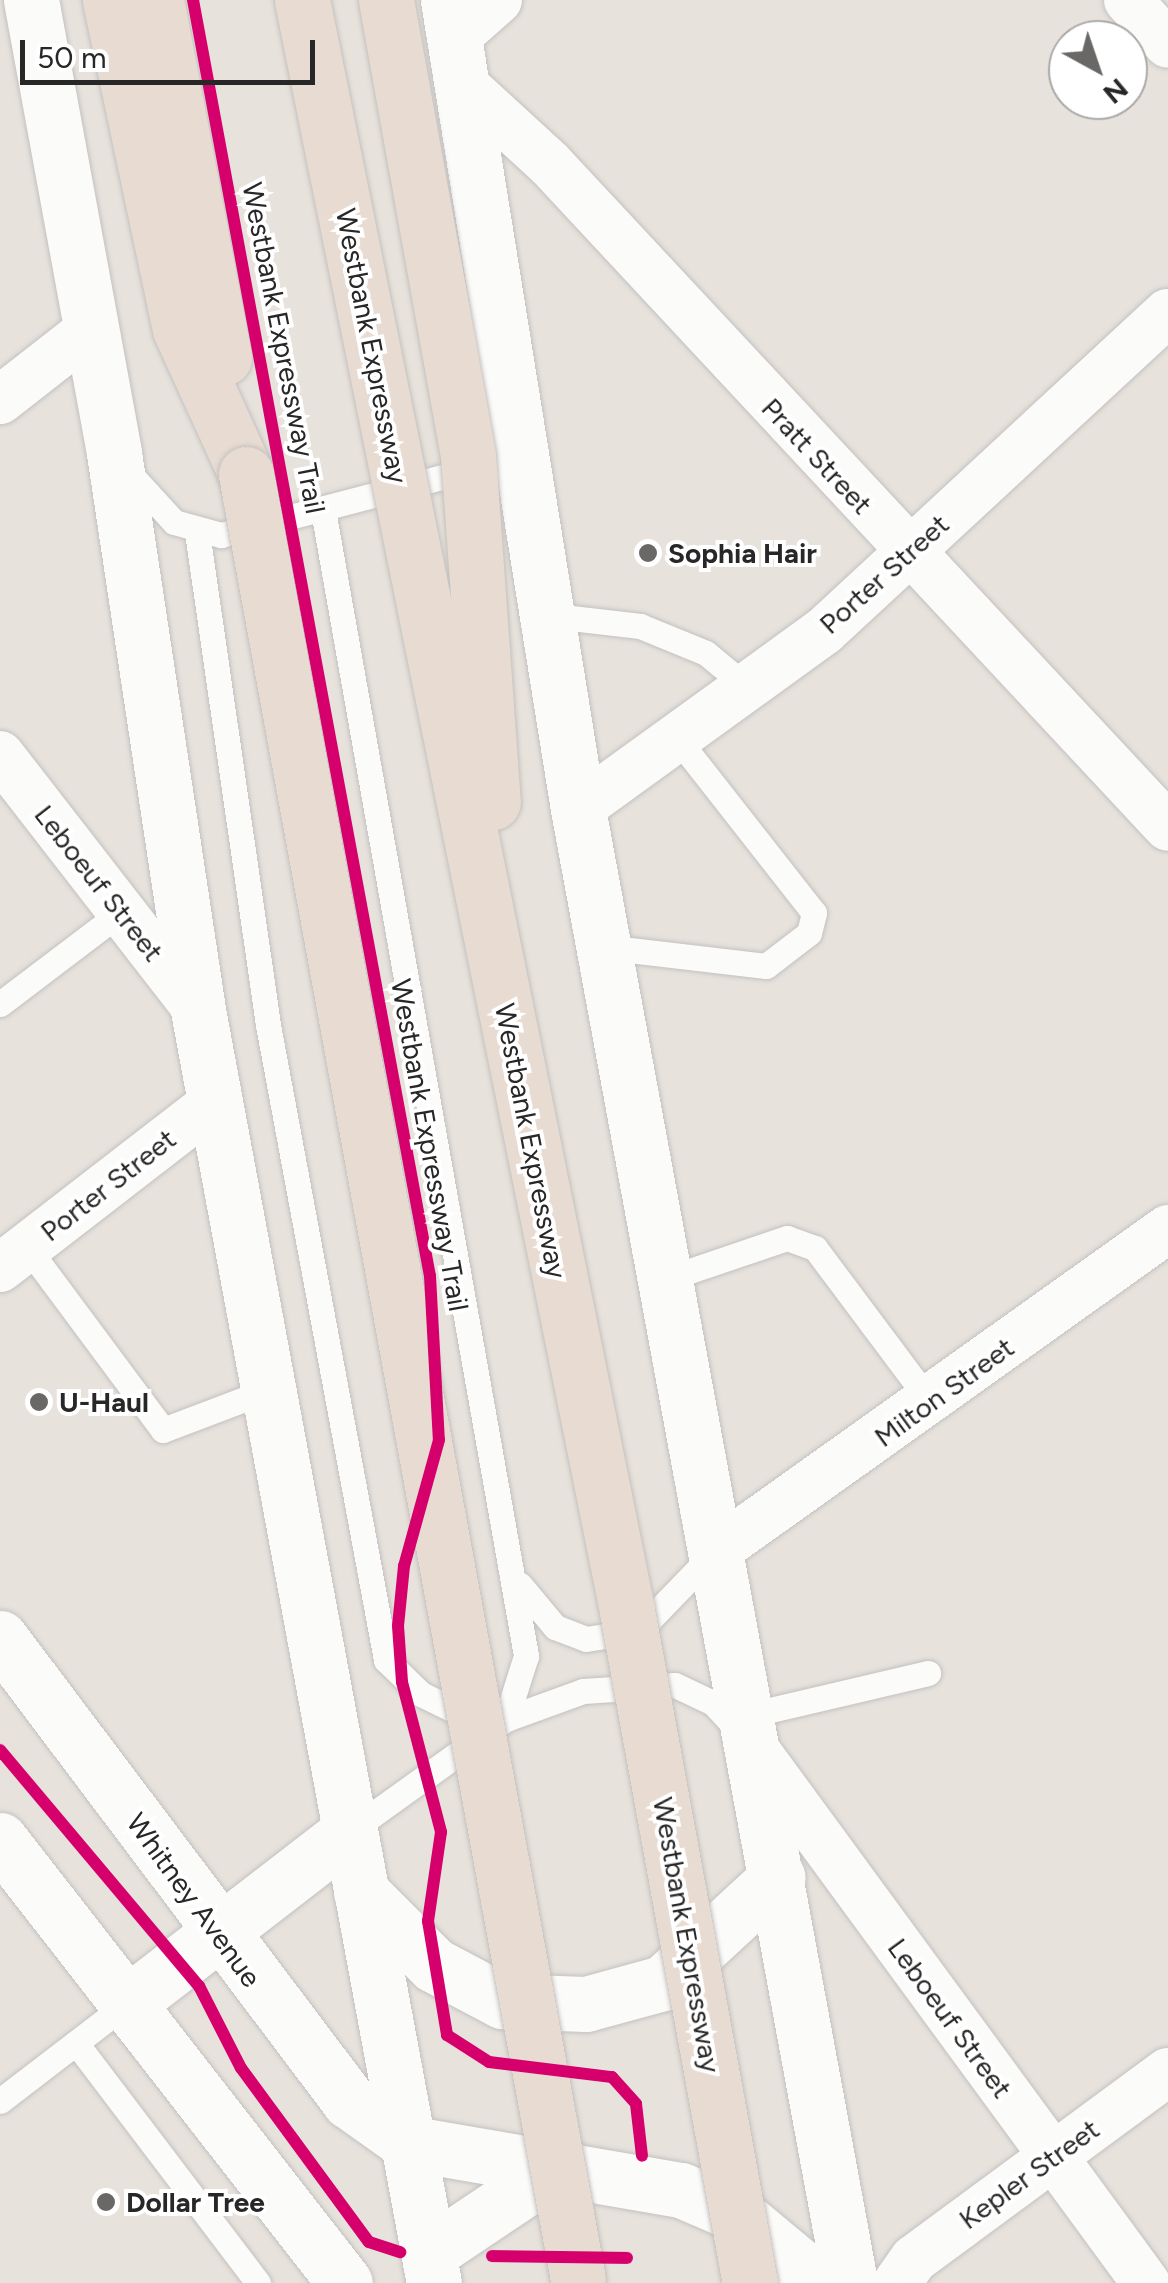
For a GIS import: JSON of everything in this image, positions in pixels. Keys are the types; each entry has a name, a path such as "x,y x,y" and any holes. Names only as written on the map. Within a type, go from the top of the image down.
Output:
{"highway":[{"path":"110,0 180,329 246,474"},
{"path":"156,0 578,2282"},
{"name":"Westbank Expressway","path":"302,0 509,1029 750,2283"},
{"path":"386,0 468,455 509,1029"}],"main road":[{"path":"30,0 114,453 198,1010 432,2268 562,2164"},
{"path":"456,41 511,414 578,809 752,1733 850,2283"},
{"name":"Whitney Avenue","path":"0,1638 308,2057 408,2143"},
{"path":"130,2002 350,1831"},
{"path":"0,1840 130,2002 345,2283"},
{"path":"361,1892 434,1965 502,2001 586,2004 663,1983 778,1877"},
{"path":"408,2143 562,2164 681,2190 737,2214 820,2283"}],"street":[{"path":"456,41 498,0"},
{"path":"1128,0 1168,44"},
{"name":"Pratt Street","path":"456,41 550,164 907,554 1168,827"},
{"name":"Porter Street","path":"578,809 747,687 907,554 1168,313"},
{"path":"0,400 92,328"},
{"name":"Leboeuf Street","path":"0,755 198,1010"},
{"name":"Porter Street","path":"14,1258 216,1101"},
{"name":"Milton Street","path":"716,1550 930,1402 1168,1229"},
{"name":"Leboeuf Street","path":"752,1733 1052,2158 1146,2283"},
{"name":"Kepler Street","path":"897,2283 914,2259 1168,2072"}],"lane":[{"path":"114,453 153,504 197,532 221,535 461,476 488,458 511,414"},
{"path":"323,510 526,1656 506,1719"},
{"path":"197,532 268,1025 386,1660 422,1694 462,1714 506,1719"},
{"path":"545,616 640,626 706,654 747,687"},
{"path":"604,947 766,966 808,933 814,914 677,738"},
{"path":"0,1004 121,912"},
{"path":"666,1278 787,1238 815,1248 930,1402"},
{"path":"14,1258 163,1430 270,1389"},
{"path":"513,1572 531,1606 586,1639 650,1618 716,1550"},
{"path":"350,1831 506,1719 583,1691 675,1686 713,1703 752,1733 928,1673"},
{"path":"0,2100 130,2002"},
{"path":"76,2043 258,2283"}],"cycle path":[{"name":"Westbank Expressway Trail","path":"193,0 430,1276 439,1440 404,1566 398,1626 402,1682 441,1832 428,1921 447,2035 489,2062 612,2077 636,2104 642,2156"},
{"path":"0,1750 199,1986 241,2068 369,2242 400,2252"},
{"path":"492,2256 627,2258"}],"place":[{"name":"Sophia Hair","path":"648,553"},
{"name":"U-Haul","path":"39,1402"},
{"name":"Dollar Tree","path":"106,2202"}]}
